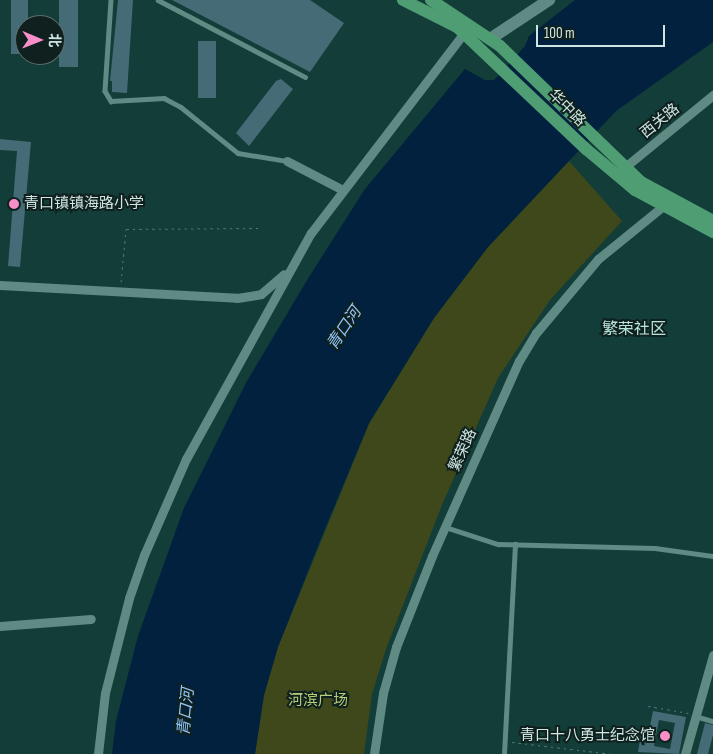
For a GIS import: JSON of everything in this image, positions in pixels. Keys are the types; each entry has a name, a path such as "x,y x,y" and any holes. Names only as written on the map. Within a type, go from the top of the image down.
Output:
{"main road":[{"name":"华中路","path":"403,0 451,22 464,33 494,48"},
{"name":"华中路","path":"431,0 494,48 635,190 662,207 713,232"},
{"name":"华中路","path":"590,145 625,167 670,200 713,221"}],"street":[{"path":"494,48 549,0"},
{"path":"98,754 105,693 138,571 186,459 311,232 464,33"},
{"name":"西关路","path":"625,167 713,95"},
{"path":"287,160 343,190"},
{"name":"繁荣路","path":"374,754 383,693 396,647 445,527 502,397 536,333 598,258 662,207"},
{"path":"0,285 250,298 262,294 290,269"},
{"path":"0,626 91,619"},
{"path":"685,754 713,655"}],"lane":[{"path":"111,0 106,91 111,101 164,98 181,107 238,153 287,160"},
{"path":"158,0 305,77"},
{"path":"445,527 482,542 655,548 713,556"},
{"path":"504,754 515,544"},
{"path":"696,716 713,721"}],"path":[{"path":"121,292 126,229 261,228"},
{"path":"648,706 696,716"},
{"path":"504,742 613,754"}],"green space":[{"name":"河滨广场","path":"569,161 622,221 550,300 498,378 442,505 386,649 372,694 364,754 255,754 264,695 278,647 369,424 434,318 488,247"}],"water":[{"name":"青口河","path":"575,0 713,0 713,42 616,111 488,247 434,318 369,423 322,536 278,647 264,695 255,754 112,754 116,721 138,636 184,508 247,381 309,277 365,189 465,69 485,80 494,80 525,46 529,36"}],"building":[{"path":"11,0 28,0 28,15 15,15 15,54 11,54"},
{"path":"59,0 78,0 78,67 59,67 59,65 65,65 65,15 59,15"},
{"path":"118,0 133,0 127,93 112,92 112,81 110,81"},
{"path":"172,0 310,0 344,23 310,72"},
{"path":"198,41 216,41 216,98 198,98"},
{"path":"281,79 293,89 249,146 236,133 276,81"},
{"path":"0,139 31,142 20,267 8,266 17,151 0,150"},
{"path":"653,711 686,717 679,754 638,752 641,735 648,736","holes":["659,720 675,723 670,749 654,746"]},
{"path":"705,723 713,725 713,735 708,754 697,754"}],"place":[{"name":"青口镇镇海路小学","path":"14,204"},
{"name":"青口十八勇士纪念馆","path":"665,736"}],"district":[{"name":"繁荣社区","path":"634,330"}]}
